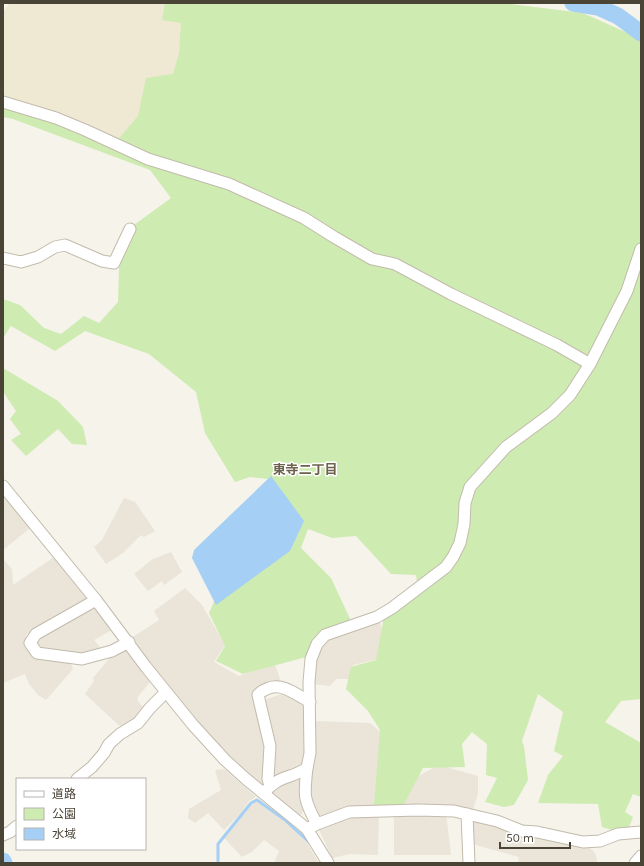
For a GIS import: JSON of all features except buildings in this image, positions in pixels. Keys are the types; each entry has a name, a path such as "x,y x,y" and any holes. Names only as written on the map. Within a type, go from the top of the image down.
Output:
{"street":[{"path":"3,102 56,118 86,130 148,159 229,184 304,218 372,259 395,264 451,294 557,345 590,364"},
{"path":"3,258 21,262 38,257 55,247 65,244 102,261 114,263 130,229"},
{"path":"317,824 309,810 304,795 310,753 311,659 317,644 325,635 377,617 392,608 446,567 460,543 464,524 465,503 470,487 506,447 552,413 570,395 590,364 627,291 641,249"},
{"path":"3,486 96,600 193,725 225,760 246,779 267,789 307,829 328,863"},
{"path":"96,600 36,634 30,643 37,652 82,659 112,651 128,642"},
{"path":"267,789 270,746 258,695 261,691 274,686 286,688 310,702"},
{"path":"78,778 92,767 104,753 109,744 120,734 138,723 166,692"},
{"path":"267,789 282,778 301,773 307,768"},
{"path":"307,829 349,812 386,810 454,811 497,822 522,831 537,832 583,842 600,841 618,834 641,832"},
{"path":"466,814 469,863"},
{"path":"3,835 16,827"},
{"path":"635,863 641,856"}],"shaded area":[{"path":"10,3 168,3 186,21 176,78 121,142 3,100 3,12"},
{"path":"3,495 30,528 3,550"},
{"path":"124,498 135,502 155,531 144,537 141,535 123,553 106,564 94,547 102,540"},
{"path":"171,552 182,572 164,585 162,581 148,591 134,574 153,559"},
{"path":"54,557 90,599 40,627 35,628 26,635 27,647 69,659 73,669 46,700 38,695 29,684 25,674 3,683 3,559 12,569 13,585"},
{"path":"185,588 202,605 225,645 214,662 239,676 275,664 282,685 259,690 268,746 266,779 261,787 240,771 192,718 131,638 159,620 154,611"},
{"path":"88,607 95,607 112,630 94,640 104,652 85,656 39,652 33,643 38,635"},
{"path":"378,620 387,637 379,659 353,665 349,679 336,679 330,686 312,684 312,677 320,644 328,637"},
{"path":"125,648 150,682 137,698 139,703 145,708 123,729 85,694 94,681 93,678 114,653"},
{"path":"288,692 307,705 305,766 271,779 261,701"},
{"path":"316,721 370,723 383,734 375,808 319,819 308,794"},
{"path":"439,765 478,776 478,794 472,813 403,808 402,788 413,779"},
{"path":"224,769 256,797 249,801 240,814 224,830 208,813 195,823 188,818 189,809 221,790 215,770"},
{"path":"298,777 302,783 307,807 298,818 270,794 275,789"},
{"path":"257,802 288,824 307,843 319,863 274,863 279,851 264,840 252,852 242,857 224,838 252,804"},
{"path":"394,811 446,813 451,855 394,855"},
{"path":"379,812 378,855 350,854 332,858 318,827 337,819"},
{"path":"472,819 517,834 590,848 595,853 598,863 518,863 519,857 472,844"}],"green space":[{"path":"165,3 501,3 583,13 641,39 641,699 621,701 605,722 641,743 641,797 633,794 625,812 633,817 627,832 615,831 602,827 598,804 538,803 548,775 563,756 554,751 563,712 538,694 522,741 524,746 528,780 514,805 504,807 485,802 497,778 486,775 487,744 472,732 462,744 465,767 423,768 403,806 374,805 380,730 368,711 346,689 351,667 376,660 384,617 418,588 416,575 391,574 356,536 332,538 308,529 301,548 331,578 351,621 314,638 310,656 243,674 216,661 225,646 209,613 268,479 250,477 235,482 205,433 196,392 149,354 85,331 55,351 11,326 3,338 3,299 20,305 44,328 61,334 84,316 99,323 118,302 119,268 134,225 171,198 150,170 13,119 3,117 3,103 115,143 138,116 146,78 173,74 179,53 181,23 162,20"},
{"path":"3,368 58,401 83,427 87,445 72,444 58,429 26,456 11,440 21,434 10,419 16,411 3,393"}],"water":[{"path":"271,476 304,521 290,551 216,605 192,558 194,550"}],"waterway":[{"path":"573,3 598,7 618,16 641,33"},
{"path":"218,863 218,844 251,803 257,800 285,820 311,844"}],"district":[{"name":"東寺二丁目","path":"305,469"}]}
